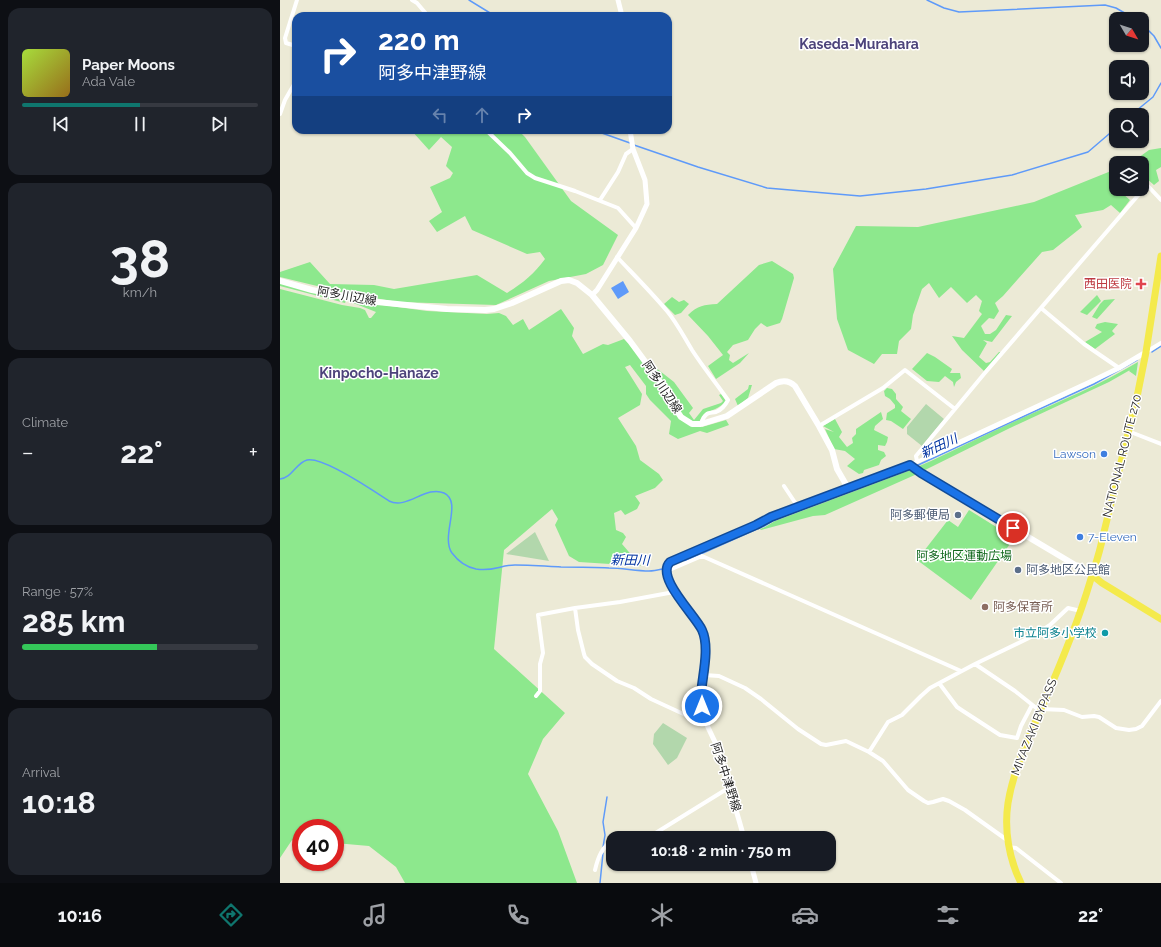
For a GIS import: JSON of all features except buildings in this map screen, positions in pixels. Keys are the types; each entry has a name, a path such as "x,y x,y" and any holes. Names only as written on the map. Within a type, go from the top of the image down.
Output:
{"highway":[{"name":"NATIONAL ROUTE 270","path":"1092,575 1099,555 1146,352 1161,256"},
{"name":"MIYAZAKI BYPASS","path":"1021,883 1012,861 1008,843 1008,805 1013,782 1040,710 1081,611 1092,575"},
{"path":"1092,575 1107,586 1161,618"}],"main road":[{"name":"阿多川辺線","path":"280,281 312,290 367,300 447,309 485,310 494,309 512,303 569,280 577,284 592,296 630,341 669,394 677,411 682,417 692,424 701,424"},
{"path":"701,424 727,416 776,383 786,381 789,382 794,386 819,426 832,450 837,469 848,488 912,466 1092,575"}],"street":[{"path":"293,12 297,0"},
{"path":"412,0 417,3 425,12"},
{"path":"618,0 621,12"},
{"path":"292,16 285,38 286,43 292,45"},
{"path":"280,114 285,100 292,88"},
{"path":"490,134 510,153 527,173 535,178 576,191 618,208 636,228"},
{"path":"592,296 636,228 646,204 647,197 645,180 633,149 630,134"},
{"path":"600,200 618,172 626,154 633,149"},
{"path":"917,462 916,456 955,409 1147,185 1161,200"},
{"path":"617,257 675,321 708,374 728,400 722,409 716,412 707,413 701,424"},
{"path":"1041,308 1084,344 1119,368"},
{"path":"912,466 917,462 1119,368 1161,343"},
{"path":"819,426 883,388 905,370 955,409"},
{"path":"1128,431 1161,444"},
{"path":"784,486 798,507"},
{"path":"667,569 670,562 756,525 771,517 848,488"},
{"path":"667,569 702,556 961,671"},
{"name":"阿多中津野線","path":"667,569 668,577 674,592 697,621 704,636 704,675 701,694 703,715 720,754 742,831"},
{"path":"536,696 540,691 540,664 542,653 538,615 674,592"},
{"path":"575,608 578,630 584,654 592,664 617,681 634,688 671,709 695,718 703,715"},
{"path":"869,752 888,722 902,715 921,696 939,683 1037,633 1068,608 1081,611"},
{"path":"975,664 1040,710 1064,710 1082,717 1099,717 1116,728 1129,730 1142,726 1161,702"},
{"path":"704,675 719,676 745,688 798,729 821,744 846,741 869,752 883,761 901,783 918,797 928,803 943,799 965,810 1061,883"},
{"path":"939,683 957,707 1000,735 1017,738 1021,726 1032,705"},
{"path":"659,831 730,787"},
{"path":"595,870 600,854 606,846"},
{"path":"753,871 756,883"}],"green space":[{"path":"415,134 522,134 571,201 618,235 603,265 586,274 549,281 496,305 398,302 350,294 280,277 280,272 310,262 330,284 374,285 394,289 477,275 507,293 523,282 545,259 540,252 527,254 472,230 465,216 437,232 429,221 442,212 430,187 450,178 453,173 446,166 452,147 441,137 429,150"},
{"path":"1161,148 1161,167 1156,170 1159,181 1154,185 1149,181 1149,156 1141,156 1149,150"},
{"path":"1109,172 1109,196 1125,196 1130,200 1120,213 1111,205 1103,210 1075,215 1082,227 1053,250 1042,252 995,303 999,311 994,319 989,318 981,326 985,334 990,334 996,330 1006,315 1012,316 992,342 983,340 987,343 979,357 986,363 990,362 999,352 1001,352 984,371 962,350 952,336 964,338 982,314 979,311 982,301 976,295 967,303 951,287 939,298 929,283 922,289 913,315 911,329 899,341 897,354 882,354 874,364 848,350 837,319 833,269 856,226 918,227 1034,202"},
{"path":"772,261 793,274 794,278 782,319 780,323 767,327 761,323 748,340 733,345 727,352 730,355 729,360 733,363 749,353 740,363 716,379 708,366 723,355 708,336 688,315 701,306 717,304 759,265"},
{"path":"280,283 346,301 345,303 280,286"},
{"path":"280,289 342,305 360,308 365,310 369,318 371,318 376,312 346,300 427,311 487,314 499,313 506,316 513,325 523,319 529,330 561,309 574,328 572,336 583,354 603,344 608,345 624,339 651,364 674,382 693,408 689,413 694,420 703,409 721,403 723,401 719,395 721,394 726,401 719,407 704,414 699,422 702,427 726,420 729,425 707,433 700,431 678,439 669,434 671,421 650,400 646,394 646,386 630,365 625,367 642,394 640,405 618,418 636,446 640,460 659,474 663,480 655,488 635,496 640,503 637,509 625,515 621,510 614,513 616,530 623,533 626,537 622,544 641,566 579,562 569,556 555,525 558,519 552,509 504,550 494,649 565,713 543,739 528,774 558,831 577,883 405,883 396,867 369,846 344,844 344,819 292,819 292,840 280,858"},
{"path":"1097,295 1101,301 1087,315 1080,312"},
{"path":"672,297 679,302 684,300 689,304 681,313 675,315 664,304"},
{"path":"1115,299 1097,319 1092,317 1104,300"},
{"path":"1105,322 1118,324 1112,331 1115,334 1095,349 1085,342 1102,332 1095,328 1097,324"},
{"path":"927,353 952,369 950,373 960,373 961,378 956,382 954,387 953,382 945,376 939,382 927,381 912,369"},
{"path":"1138,362 1136,376 1129,371 1130,370 1109,382 1010,428 925,470 921,470 917,467 1010,423 1081,392"},
{"path":"749,385 752,385 748,398 738,406 735,399 748,389"},
{"path":"887,388 892,389 896,394 896,399 903,407 901,411 911,419 903,429 891,421 886,420 887,413 895,408 895,405 890,399 885,396 884,391"},
{"path":"926,404 944,419 922,446 907,434 907,427"},
{"path":"881,412 883,419 875,426 874,430 888,437 885,446 878,445 878,450 884,452 886,456 881,460 879,465 864,470 863,473 859,474 847,466 855,459 845,451 834,449 825,429 834,432 823,426 835,419 842,432 839,437 847,447 853,443 852,438 856,434 856,429"},
{"path":"911,470 917,474 825,515 813,516 761,530 760,529 775,521"},
{"name":"阿多地区運動広場","path":"969,510 1014,538 971,600 917,560 948,520 958,527"},
{"path":"535,532 549,561 506,554"},
{"path":"663,723 687,738 677,758 668,765 653,744 654,734"}],"water":[{"path":"623,281 629,292 618,299 611,288"}],"waterway":[{"path":"469,0 488,12"},
{"path":"927,0 944,8 959,12 1105,5 1116,8 1123,12"},
{"path":"1149,31 1154,36 1161,48"},
{"path":"1140,108 1153,97 1161,83"},
{"path":"605,134 630,143"},
{"path":"634,145 698,167 767,188 860,196 926,189 1012,175 1088,152 1109,134"},
{"name":"新田川","path":"1152,352 1161,346"},
{"name":"新田川","path":"916,466 1094,384 1137,360"},
{"name":"新田川","path":"280,479 288,476 303,462 307,460 315,460 336,469 389,501 396,503 410,500 430,492 437,491 444,493 449,497 452,504 448,538 449,546 452,553 460,561 469,567 476,569 487,570 510,565 521,565 655,571 672,567"},
{"name":"新田川","path":"685,561 764,526 774,520 911,468"},
{"path":"603,847 605,835 603,822 607,797"},
{"path":"600,883 603,853"}],"place":[{"name":"西田医院","path":"1141,284"},
{"name":"Lawson","path":"1104,454"},
{"name":"阿多郵便局","path":"958,515"},
{"name":"7-Eleven","path":"1080,537"},
{"name":"阿多地区公民館","path":"1018,570"},
{"name":"阿多保育所","path":"985,607"},
{"name":"市立阿多小学校","path":"1105,633"}],"district":[{"name":"Kaseda-Murahara","path":"859,44"},
{"name":"Kinpocho-Hanaze","path":"379,373"}],"route":[{"path":"702,706 701,694 704,675 704,636 697,621 671,587 667,571 670,562 756,525 771,517 910,465 1013,528"}]}
